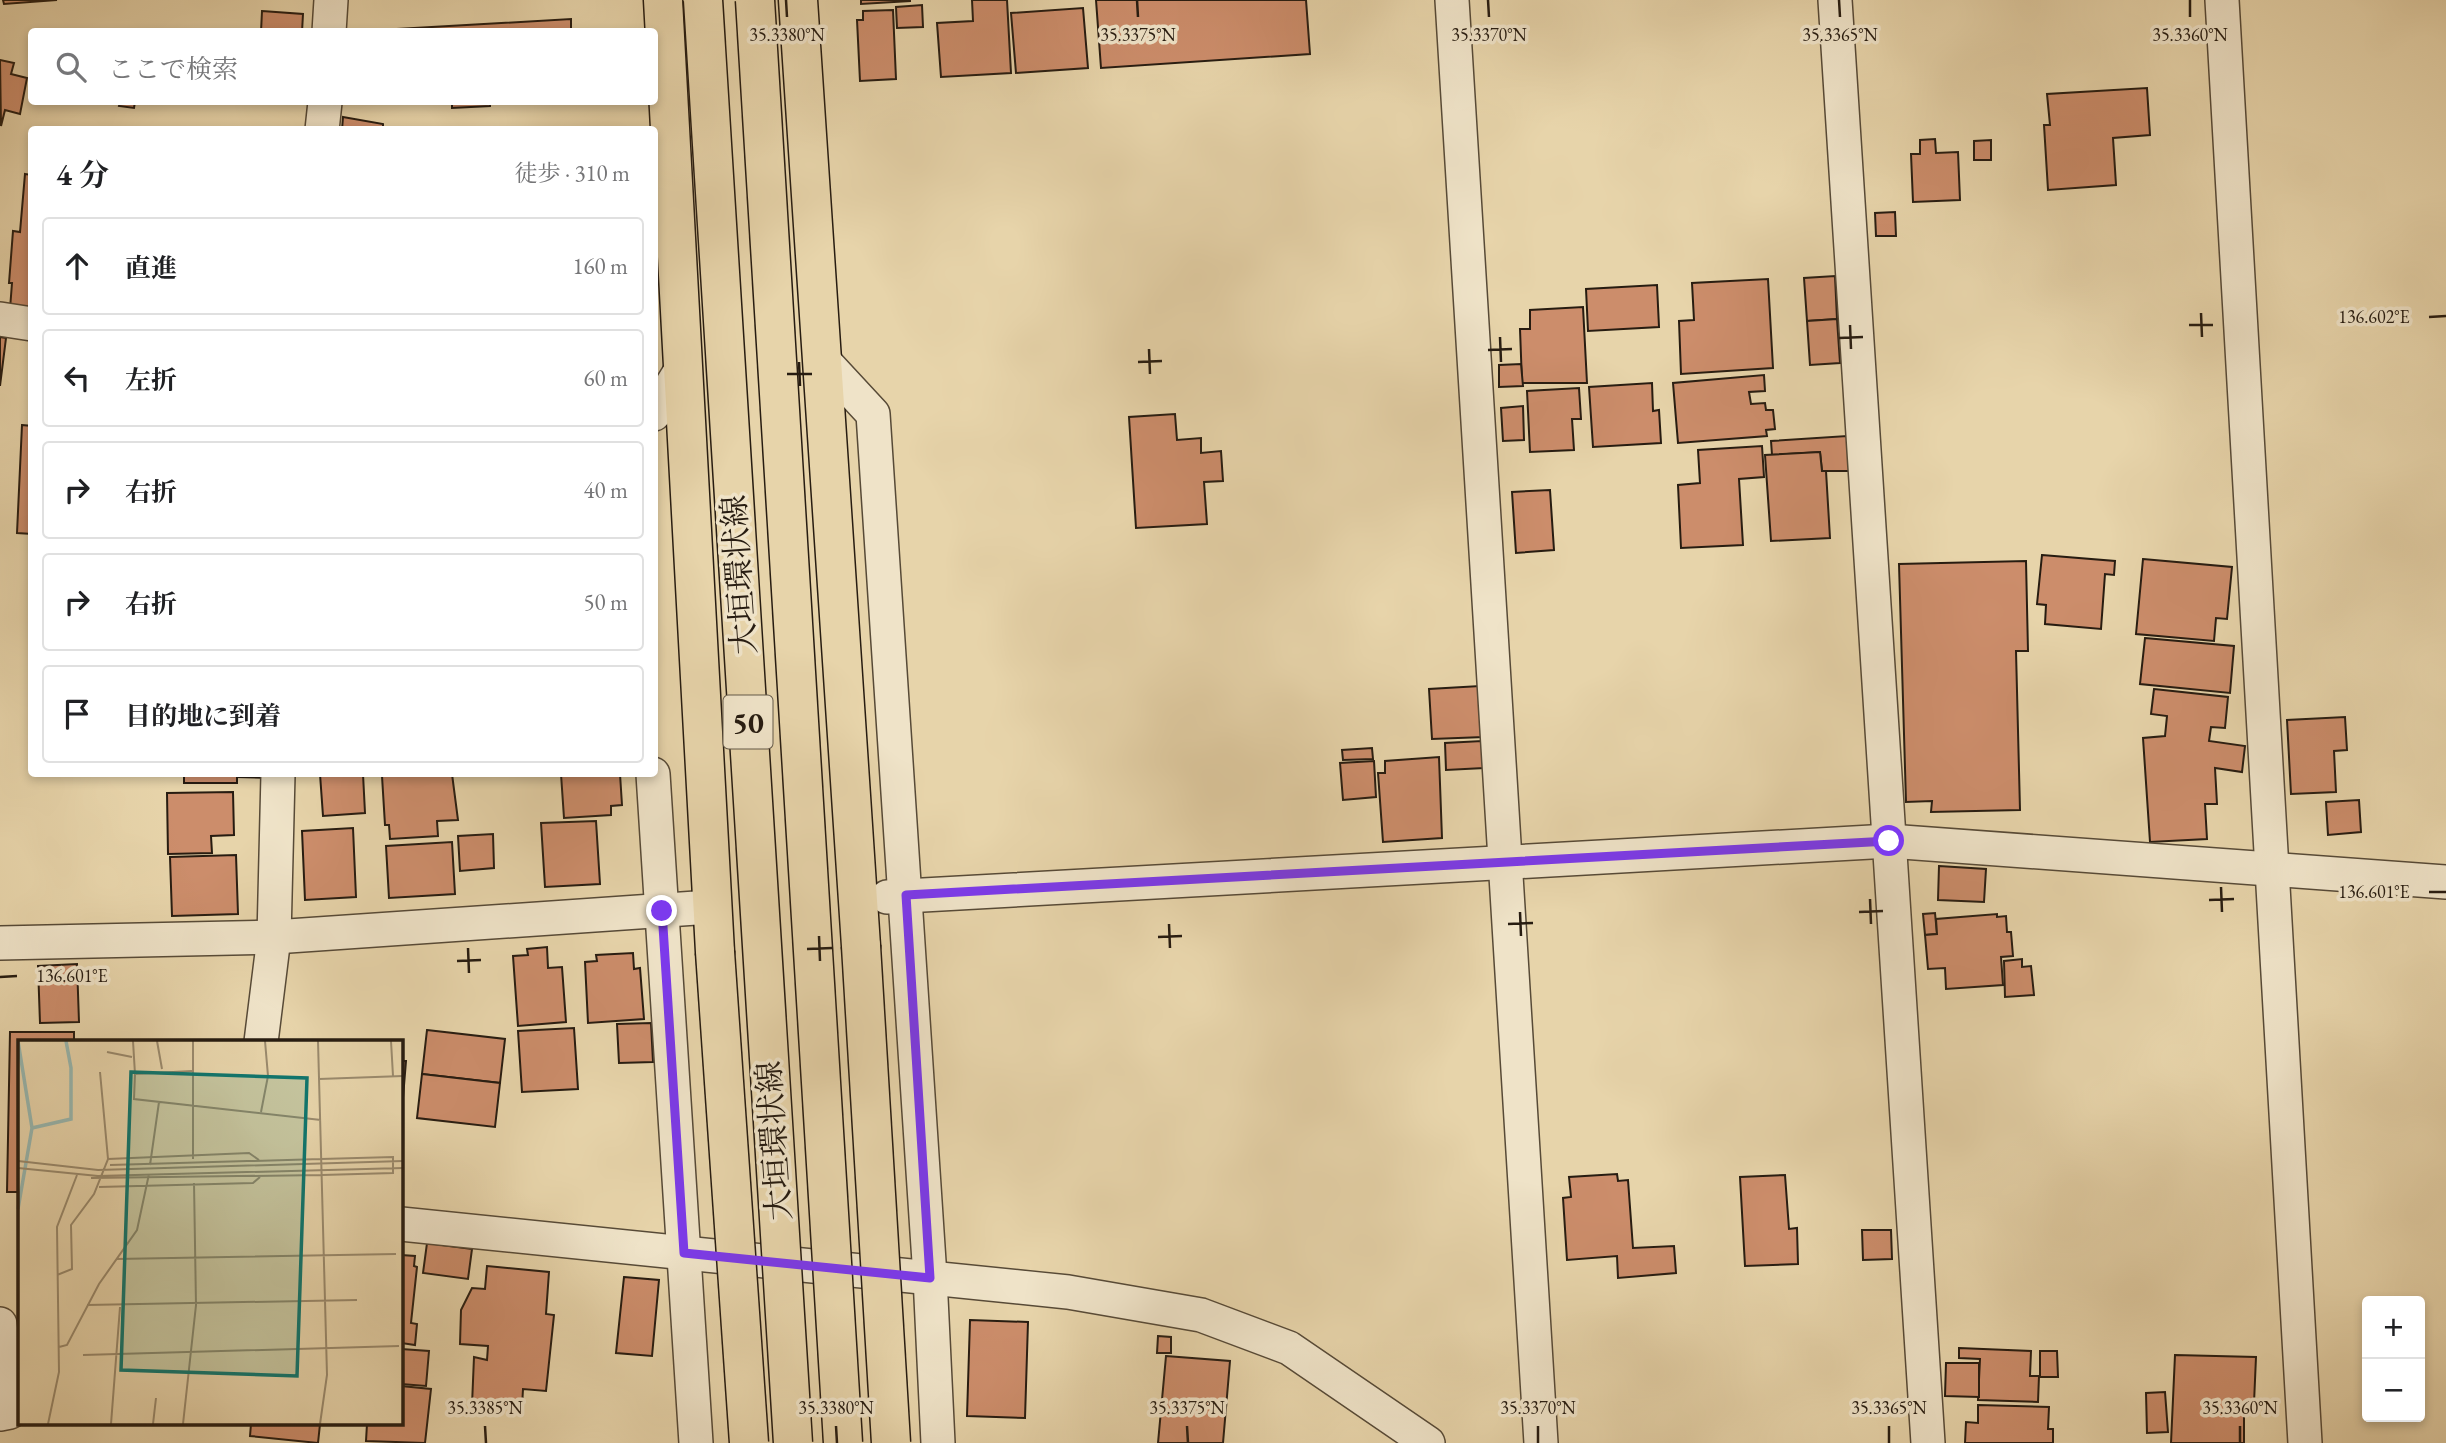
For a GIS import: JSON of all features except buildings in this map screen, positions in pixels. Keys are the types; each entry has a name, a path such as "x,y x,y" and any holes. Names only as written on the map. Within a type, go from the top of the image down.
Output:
{"main road":[{"name":"50","path":"663,0 715,952 749,1443"},
{"name":"大垣環状線","path":"703,0 793,1443"},
{"name":"大垣環状線","path":"755,0 843,1443"},
{"path":"798,0 891,1443"}],"street":[{"path":"329,28 331,0"},
{"path":"1452,0 1541,1443"},
{"path":"1835,0 1928,1443"},
{"path":"2222,0 2305,1443"},
{"path":"322,126 325,105"},
{"path":"0,319 28,323"},
{"path":"822,359 873,414 897,896 930,1278 938,1443"},
{"path":"658,408 683,367"},
{"path":"261,1040 274,937 278,777"},
{"path":"653,777 696,1443"},
{"path":"897,896 1507,860 1889,841 2446,882"},
{"path":"0,943 274,937 696,908"},
{"path":"402,1224 1068,1292 1201,1315 1290,1348 1428,1443"},
{"path":"0,1324 10,1413"}],"tunnel":[{"path":"696,908 885,897"}],"route":[{"path":"662,911 684,1253 930,1278 906,895 1889,841"}]}
